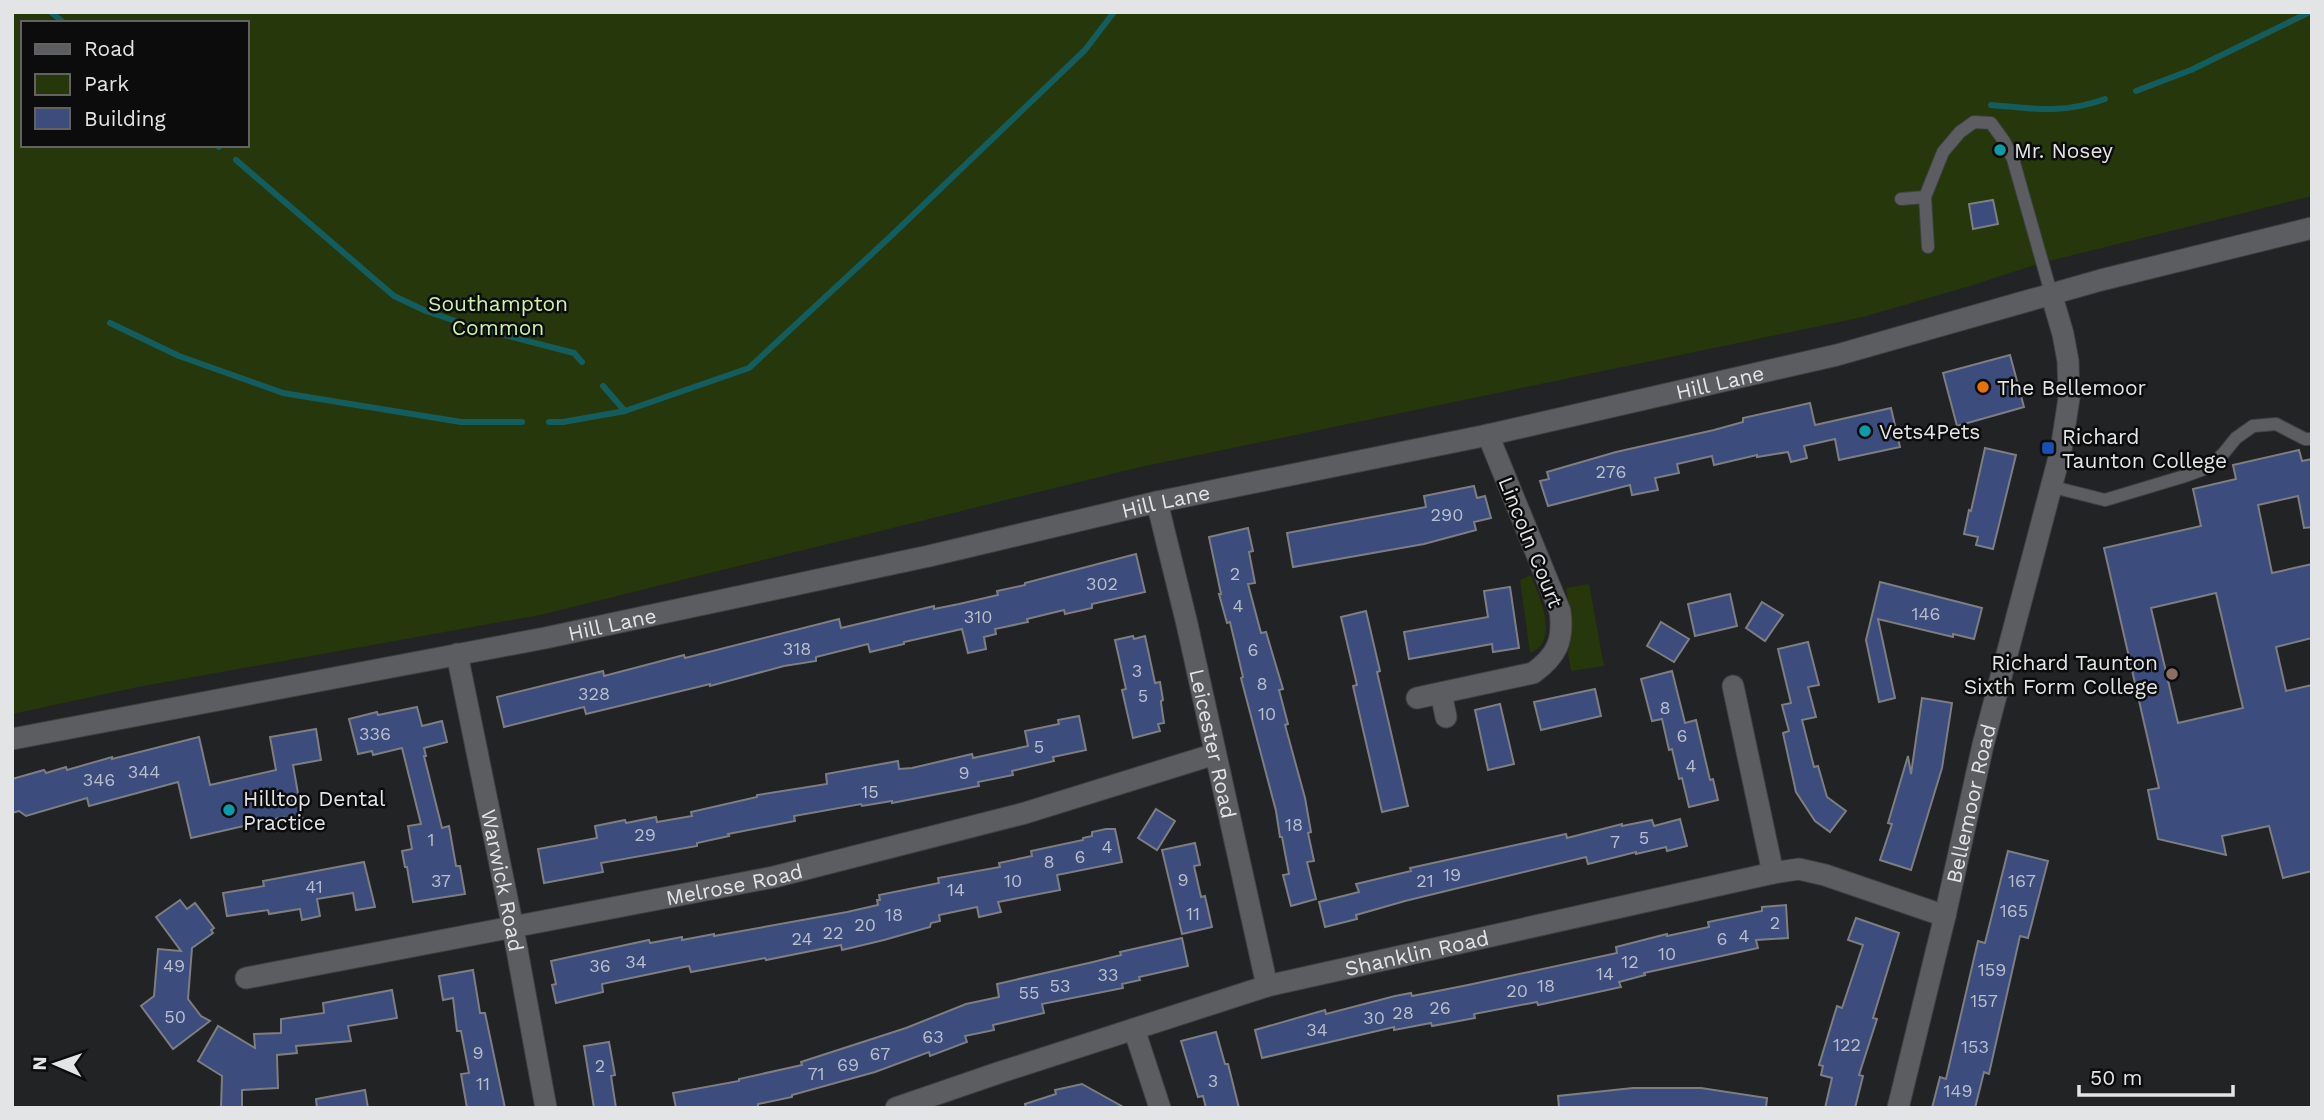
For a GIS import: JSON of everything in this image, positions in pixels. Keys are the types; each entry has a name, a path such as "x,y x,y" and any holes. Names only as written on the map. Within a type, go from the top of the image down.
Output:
{"street":[{"name":"Hill Lane","path":"12,738 545,638 929,556 1157,502 1488,435 1837,355 2051,293 2312,228"},
{"name":"Bellemoor Road","path":"1898,1108 1983,745 2053,487 2067,416 2068,361 2051,293"},
{"name":"Lincoln Court","path":"1417,698 1533,673 1554,654 1559,639 1562,625 1560,611 1488,435"},
{"name":"Leicester Road","path":"1157,502 1268,986"},
{"name":"Warwick Road","path":"457,654 547,1108"},
{"path":"1733,686 1773,873"},
{"path":"1441,693 1446,717"},
{"name":"Melrose Road","path":"246,978 774,877 1025,813 1215,754"},
{"name":"Shanklin Road","path":"896,1108 1268,986 1773,873 1799,869 1825,874 1945,916"},
{"path":"1134,1028 1160,1108"}],"lane":[{"path":"1928,247 1925,197 1943,152 1960,132 1975,122 1991,123 2013,159 2051,293"},
{"path":"1901,199 1925,197"},
{"path":"2053,487 2105,500 2185,476 2207,468 2236,438 2253,426 2276,424 2305,439 2312,439"}],"green space":[{"name":"Southampton Common","path":"12,12 2312,12 2312,196 2041,263 1863,317 1136,468 540,615 138,687 12,714"},
{"path":"1531,575 1542,606 1546,629 1539,647 1530,653 1520,580"},
{"path":"1589,584 1604,666 1571,671 1568,653 1571,625 1566,588"}],"building":[{"path":"1993,200 1998,224 1973,229 1969,204"},
{"name":"The Bellemoor","path":"2010,355 2024,407 1957,426 1943,373"},
{"path":"1810,403 1815,425 1891,408 1900,447 1839,460 1835,439 1804,446 1807,458 1791,462 1788,452 1757,455 1714,465 1712,456 1677,464 1679,473 1655,478 1658,490 1632,495 1630,485 1548,506 1540,481 1549,479 1547,472 1616,452 1714,430 1743,422 1743,418"},
{"path":"1985,448 2016,455 1993,549 1976,545 1978,537 1964,534"},
{"path":"2299,450 2302,461 2312,459 2312,527 2304,528 2298,496 2258,505 2272,573 2312,564 2312,638 2276,647 2286,691 2312,685 2312,871 2283,878 2269,826 2222,836 2226,855 2158,839 2148,790 2159,788 2104,548 2201,526 2193,489 2236,479 2233,465","holes":["2216,593 2243,708 2178,723 2151,608"]},
{"path":"1474,486 1477,498 1485,496 1491,518 1474,522 1476,530 1424,544 1293,567 1287,533 1426,507 1424,496"},
{"path":"1248,528 1255,583 1248,584 1261,633 1266,632 1283,689 1279,690 1288,724 1285,725 1305,798 1311,832 1308,833 1314,861 1307,862 1316,899 1291,906 1283,875 1289,874 1282,837 1241,678 1243,677 1230,622 1227,623 1219,594 1209,537"},
{"path":"1136,554 1145,592 1092,604 1092,608 1065,614 1064,610 995,629 996,634 984,637 986,649 968,653 962,629 870,652 868,644 816,657 816,661 784,666 710,686 586,714 584,707 504,727 497,697 603,671 604,676 684,655 685,658 839,619 841,628 934,606 934,609 959,604 998,595 997,591 1025,583"},
{"path":"1880,582 1982,608 1974,639 1953,634 1953,637 1878,619 1895,698 1879,702 1866,640"},
{"path":"1510,587 1519,648 1493,652 1492,644 1409,659 1404,632 1488,617 1484,591"},
{"path":"1730,594 1737,626 1695,636 1688,604"},
{"path":"1762,602 1783,615 1765,641 1746,628"},
{"path":"1366,611 1408,806 1382,812 1353,686 1357,685 1341,617"},
{"path":"1661,622 1689,639 1674,662 1647,646"},
{"path":"1133,636 1134,639 1145,636 1155,683 1160,682 1164,723 1158,724 1160,731 1133,738 1122,690 1126,689 1115,640"},
{"path":"1808,642 1819,685 1808,687 1816,717 1802,720 1814,767 1818,766 1827,797 1846,811 1830,832 1815,821 1796,792 1783,733 1789,731 1782,705 1791,703 1778,649"},
{"path":"1672,671 1685,723 1696,720 1710,780 1713,779 1718,800 1689,807 1672,749 1669,750 1662,719 1652,721 1641,679"},
{"path":"1595,689 1601,716 1541,730 1534,702"},
{"path":"1922,698 1952,703 1942,768 1911,870 1880,860 1892,824 1888,823 1908,756 1911,774"},
{"path":"1500,704 1514,764 1488,770 1475,710"},
{"path":"417,707 422,726 442,721 447,742 424,748 424,756 442,828 449,826 456,866 460,866 465,894 413,902 402,851 412,849 408,826 421,824 402,748 373,755 372,751 358,754 349,719"},
{"path":"1079,716 1086,750 1053,757 1054,761 1012,771 1013,775 978,782 979,786 892,803 861,804 794,816 795,821 728,834 729,836 697,843 697,846 601,863 603,872 544,883 538,849 597,838 595,826 625,820 626,823 656,817 657,822 692,816 691,812 757,795 827,784 826,774 898,761 899,769 912,768 972,754 973,758 1028,746 1025,731 1059,724 1058,720"},
{"path":"316,729 321,760 293,765 303,822 286,826 284,817 191,838 178,782 89,806 87,798 26,816 19,811 12,813 12,779 44,770 46,773 66,767 67,770 199,737 210,785 276,770 270,737"},
{"path":"1156,809 1175,821 1157,850 1138,838"},
{"path":"1680,819 1687,846 1667,851 1666,847 1636,852 1588,864 1586,857 1405,901 1356,915 1357,919 1325,927 1319,902 1359,892 1356,884 1411,871 1410,868 1566,834 1567,838 1622,824 1652,820 1654,826"},
{"path":"1115,829 1122,862 1057,875 1060,890 998,902 1001,912 979,917 977,907 939,915 940,921 931,923 930,927 842,950 841,945 691,972 689,966 602,984 603,992 556,1003 552,985 556,984 551,961 649,940 650,943 682,937 682,940 714,936 878,905 879,895 939,883 938,878 1000,867 999,863 1032,856 1031,851 1083,840 1092,836 1092,832"},
{"path":"1195,843 1200,865 1194,866 1212,927 1182,934 1162,850"},
{"path":"2008,851 2048,861 2028,938 2020,936 1989,1074 1984,1072 1975,1108 1932,1108 1940,1077 1946,1079 1978,941 1985,943"},
{"path":"364,862 375,907 356,910 353,893 317,899 320,916 302,920 300,909 227,916 223,893 264,886 263,881"},
{"path":"180,900 187,909 195,903 214,928 211,930 213,933 192,948 188,999 201,1016 210,1021 173,1049 141,1006 154,996 158,949 181,951 156,917"},
{"path":"1786,905 1788,938 1756,940 1758,948 1644,973 1645,975 1619,982 1621,987 1538,1005 1537,1002 1474,1014 1475,1018 1432,1026 1431,1023 1394,1030 1394,1027 1262,1058 1255,1030 1325,1010 1326,1014 1395,996 1411,993 1412,996 1617,953 1616,947 1709,927 1708,922 1762,911 1762,907"},
{"path":"1856,918 1899,933 1873,1018 1877,1019 1859,1075 1863,1076 1855,1108 1825,1108 1832,1078 1821,1075 1823,1066 1819,1065 1837,1006 1842,1008 1863,945 1848,940"},
{"path":"1182,938 1188,966 1139,977 1140,980 1122,984 1123,988 1042,1004 1044,1013 993,1025 994,1030 965,1036 967,1042 930,1056 929,1052 875,1072 792,1097 758,1104 758,1108 676,1108 673,1093 739,1081 802,1065 801,1062 906,1028 966,1004 999,997 997,984"},
{"path":"473,970 480,1013 485,1013 505,1108 467,1108 461,1074 469,1073 461,1031 457,1031 453,998 443,1000 439,976"},
{"path":"392,990 397,1018 348,1026 351,1041 296,1046 297,1053 277,1055 278,1088 242,1090 242,1108 221,1108 222,1076 198,1061 218,1026 255,1048 254,1034 281,1033 281,1019 324,1013 323,1003"},
{"path":"1216,1032 1225,1064 1228,1064 1239,1108 1206,1108 1203,1096 1198,1097 1181,1041"},
{"path":"609,1042 615,1075 611,1076 616,1108 594,1108 584,1046"},
{"path":"1082,1084 1125,1108 1026,1108 1025,1104 1056,1094 1055,1090"},
{"path":"1633,1088 1701,1088 1767,1098 1766,1108 1559,1108 1558,1096"},
{"path":"365,1090 368,1108 317,1108 316,1099"}],"waterway":[{"path":"51,12 62,21"},
{"path":"603,386 625,411 749,368 1085,50 1114,12"},
{"path":"2136,91 2191,70 2310,12"},
{"path":"1991,105 2062,109 2105,99"},
{"path":"236,160 394,296 426,311 473,327 574,353 582,362"},
{"path":"110,323 179,356 283,393 461,422 522,422"},
{"path":"549,422 625,411"}],"place":[{"name":"Mr. Nosey","path":"2000,150"},
{"name":"The Bellemoor","path":"1983,387"},
{"name":"Vets4Pets","path":"1865,431"},
{"name":"Richard Taunton College","path":"2048,448"},
{"name":"Richard Taunton Sixth Form College","path":"2172,674"},
{"name":"Hilltop Dental Practice","path":"229,810"}]}
